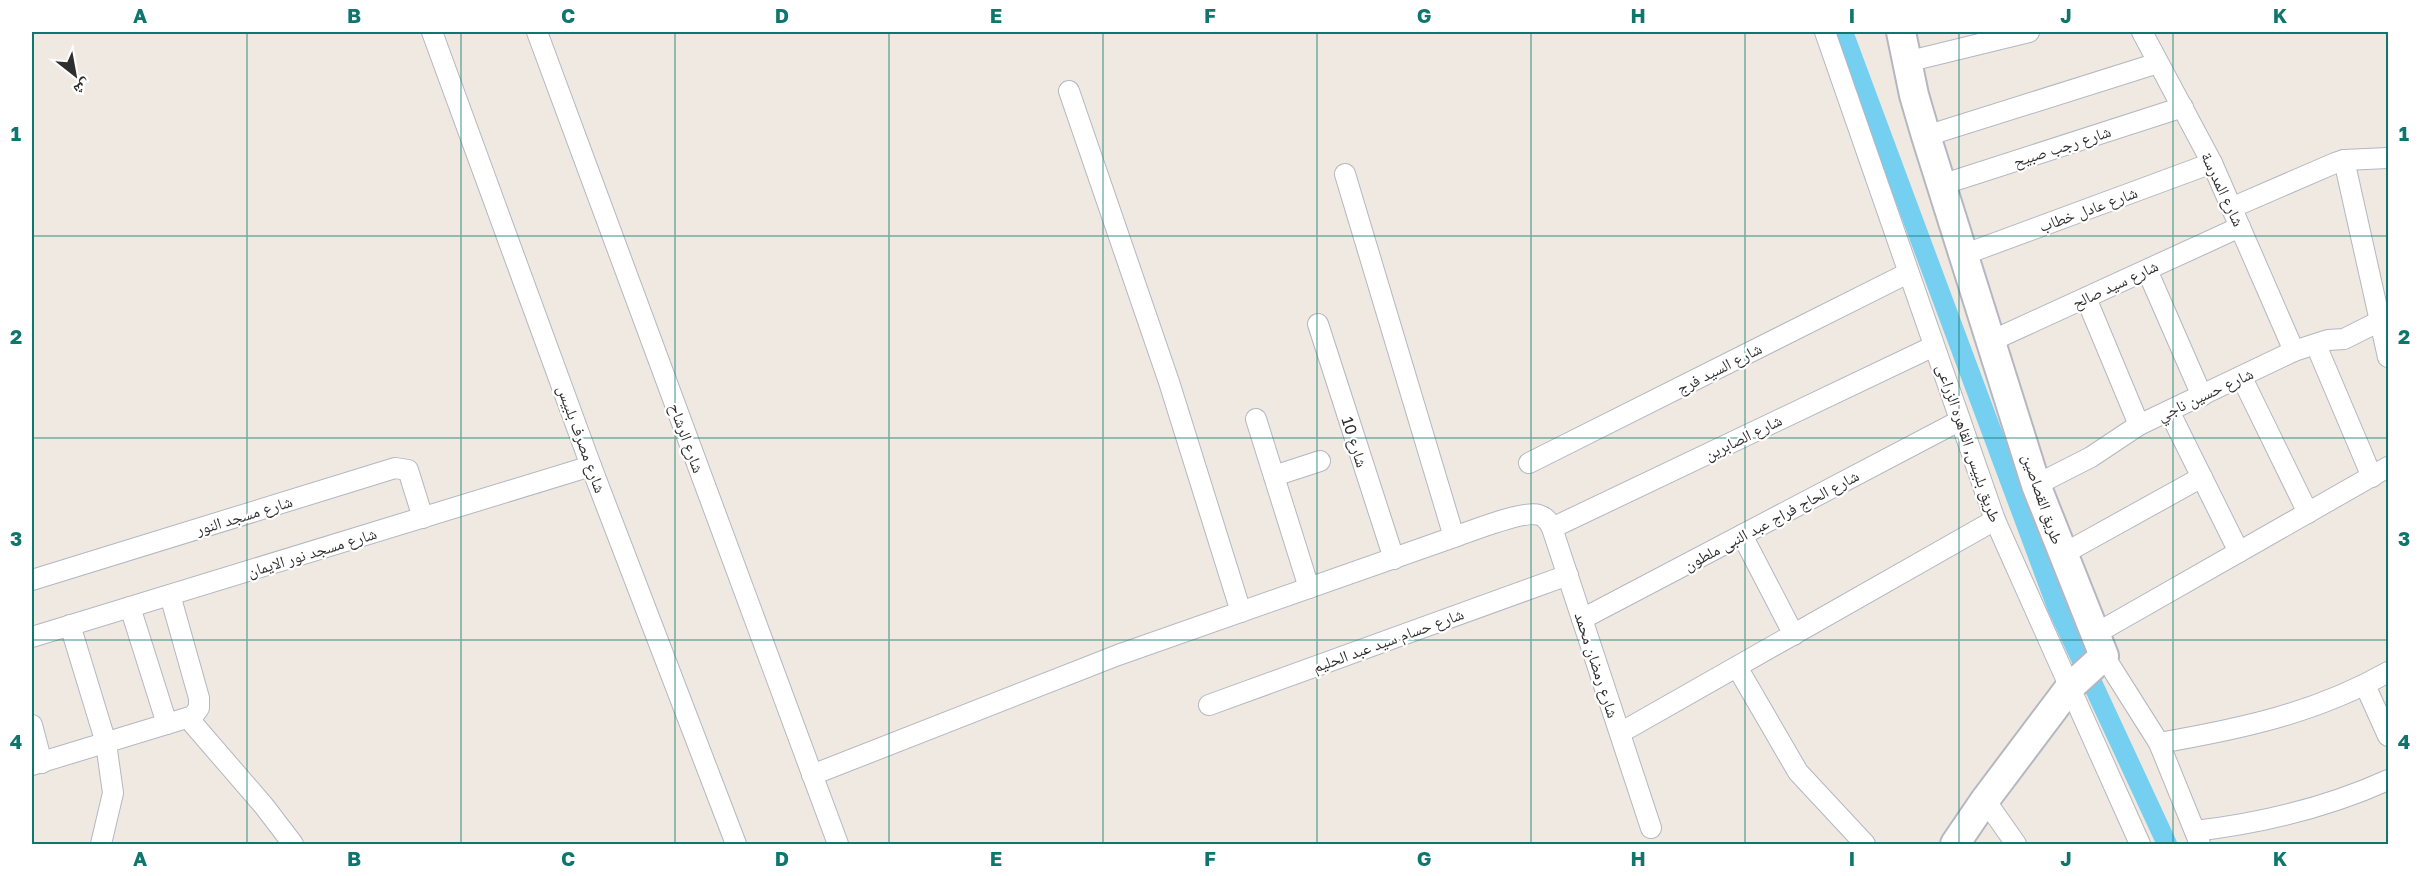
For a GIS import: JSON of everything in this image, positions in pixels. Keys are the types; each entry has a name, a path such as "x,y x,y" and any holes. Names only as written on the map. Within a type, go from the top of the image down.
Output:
{"street":[{"name":"شارع مصرف بلبيس","path":"432,32 591,466 736,844"},
{"name":"شارع الرشاح","path":"537,32 838,844"},
{"name":"طريق بلبيس, القاهره الزراعى","path":"1825,32 1995,520 2074,684 2140,844"},
{"name":"طريق القصاصين","path":"1901,32 1906,62 1926,136 2036,485 2099,650 2159,743 2197,838"},
{"path":"1906,62 2029,32"},
{"name":"شارع المدرسة","path":"2142,32 2212,163 2294,351"},
{"path":"1926,136 2158,63"},
{"path":"1069,91 1169,382 1240,612"},
{"name":"شارع رجب صبيح","path":"1941,185 2183,107"},
{"path":"2231,208 2344,160 2388,158"},
{"path":"2344,160 2381,289 2380,321 2388,357"},
{"name":"شارع عادل خطاب","path":"1963,255 2212,163"},
{"path":"1345,174 1454,537"},
{"name":"شارع سيد صالح","path":"1991,341 2240,227"},
{"path":"2147,270 2202,396"},
{"name":"شارع السيد فرج","path":"1529,463 1908,273"},
{"path":"2086,298 2139,425"},
{"name":"شارع حسين ناجي","path":"2036,485 2110,446 2139,425 2242,378 2294,351 2328,340 2344,339 2380,321"},
{"name":"شارع 10","path":"1317,324 1394,559"},
{"path":"1955,844 1985,800 2099,650 2239,552 2380,472 2316,345"},
{"name":"شارع الصابرين","path":"1552,528 1934,346"},
{"path":"2242,378 2308,513"},
{"path":"2169,411 2239,552"},
{"path":"1256,419 1309,588"},
{"name":"شارع الحاج فراج عبد النبى ملطون","path":"1582,619 1959,421"},
{"path":"1274,476 1320,461"},
{"name":"شارع مسجد نور الايمان","path":"32,637 591,466"},
{"name":"شارع مسجد النور","path":"32,580 395,468 408,470 423,518"},
{"path":"2063,554 2202,477"},
{"path":"812,775 1009,696 1454,537 1532,514 1546,519 1552,528"},
{"path":"1620,733 1995,520"},
{"name":"شارع رمضان محمد","path":"1552,528 1651,828"},
{"path":"1742,535 1794,635"},
{"name":"شارع حسام سيد عبد الحليم","path":"1209,705 1568,575"},
{"path":"32,725 37,764 194,716 199,708 199,698 170,595"},
{"path":"130,607 167,724"},
{"path":"70,625 106,743 113,793 101,844"},
{"path":"1737,667 1798,772 1865,844"},
{"path":"2159,743 2262,723 2304,710 2365,685 2388,672"},
{"path":"2365,685 2388,736"},
{"path":"188,718 264,806 293,844"},
{"path":"2197,838 2325,805 2388,780"},
{"path":"1985,800 2016,844"}],"waterway":[{"path":"1843,32 2057,607 2167,844"}]}
